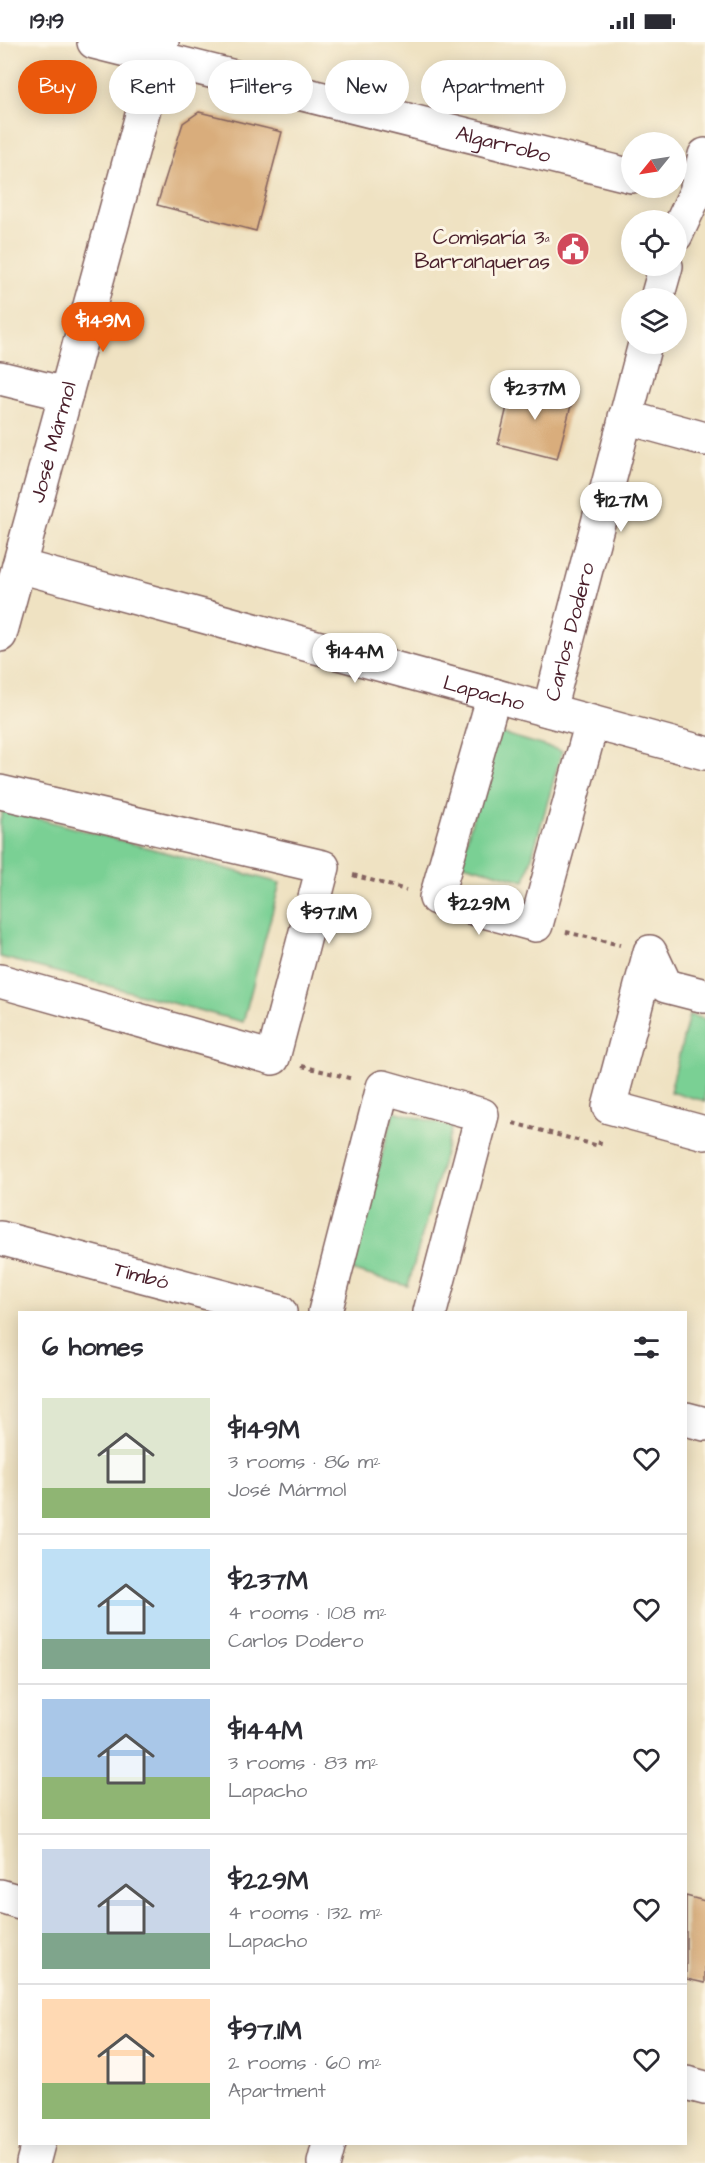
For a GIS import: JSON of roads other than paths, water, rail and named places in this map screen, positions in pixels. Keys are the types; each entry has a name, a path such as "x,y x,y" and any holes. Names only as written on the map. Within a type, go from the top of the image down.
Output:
{"street":[{"name":"Algarrobo","path":"94,42 160,50 621,173"},
{"name":"José Mármol","path":"0,635 160,50"},
{"path":"685,210 705,155"},
{"name":"Carlos Dodero","path":"549,710 642,354"},
{"path":"0,378 66,394"},
{"path":"625,417 705,439"},
{"name":"Lapacho","path":"19,566 705,753"},
{"path":"494,695 436,898 536,925 592,722"},
{"path":"0,792 323,867 273,1058 0,981"},
{"path":"705,996 666,986 650,952 609,1107 705,1133"},
{"path":"325,1311 383,1087 482,1115 430,1311"},
{"name":"Timbó","path":"0,1238 247,1309 269,1311"},
{"path":"687,1419 705,1424"},
{"path":"0,1896 18,1901"},
{"path":"687,2083 705,2088"},
{"path":"33,2163 38,2145"},
{"path":"324,2163 329,2145"}],"place":[{"name":"Comisaría 3ª Barranqueras","path":"573,249"}]}
